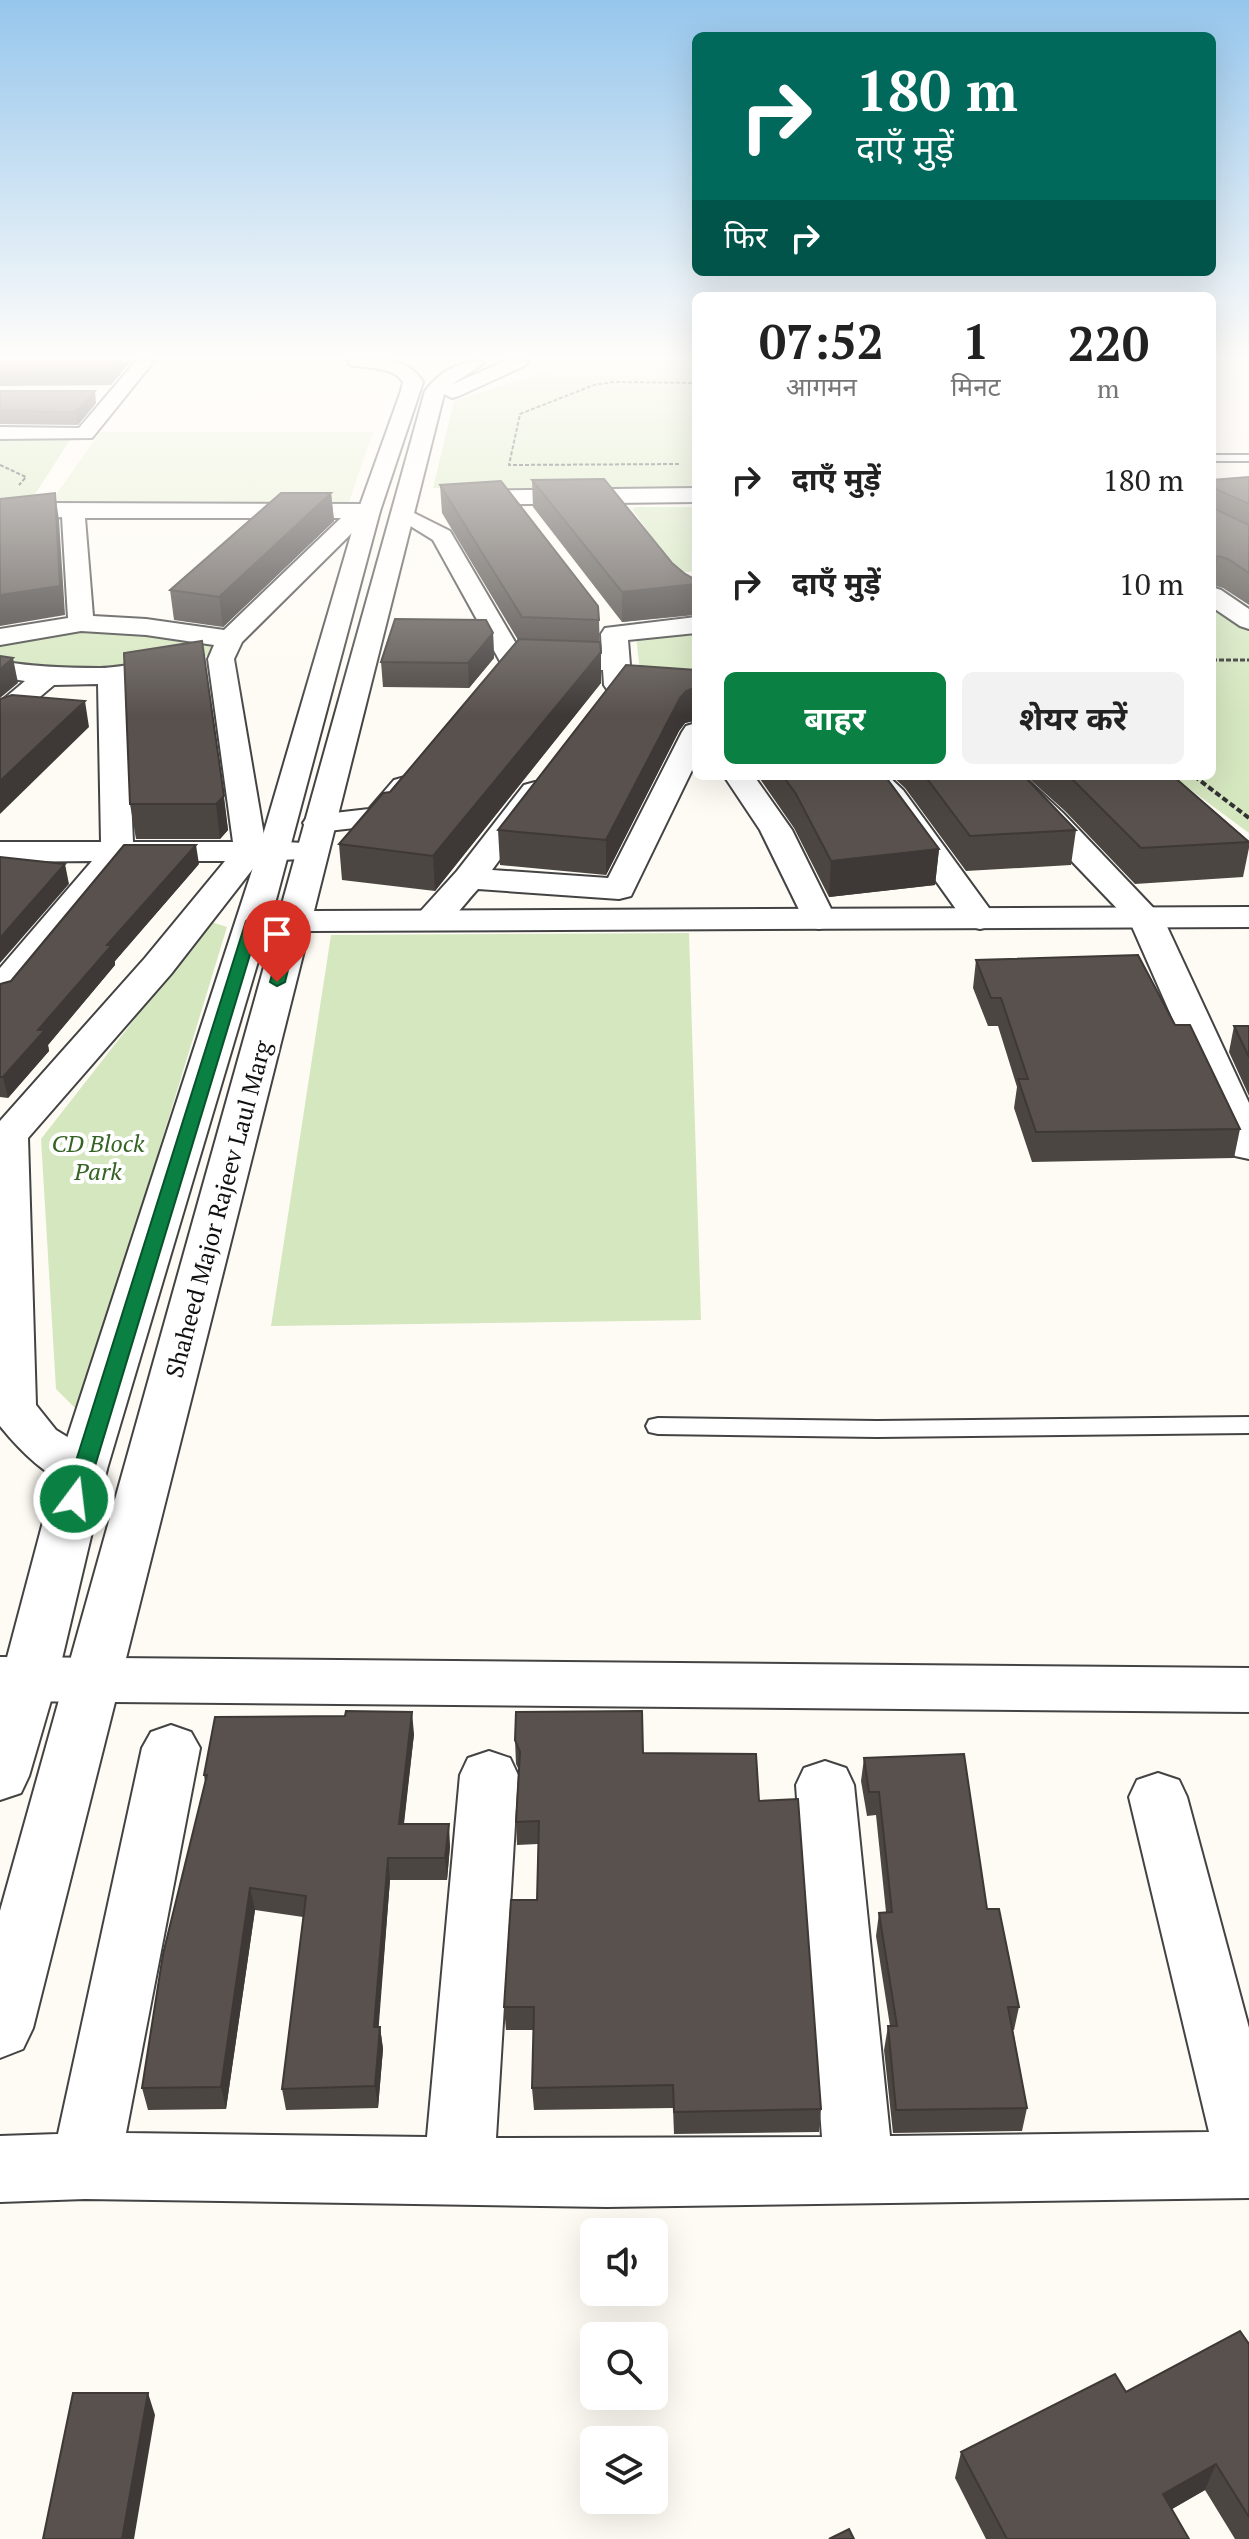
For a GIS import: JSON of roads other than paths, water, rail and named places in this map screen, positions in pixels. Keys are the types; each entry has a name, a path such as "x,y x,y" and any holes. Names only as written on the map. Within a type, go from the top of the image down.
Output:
{"street":[{"name":"Shaheed Major Rajeev Laul Marg","path":"0,2028 94,1679 289,844 388,479"},
{"name":"Shaheed Major Rajeev Laul Marg","path":"381,509 395,479"},
{"path":"0,517 49,510 381,509 508,496 692,495"},
{"path":"508,496 524,519"},
{"path":"612,496 627,515"},
{"path":"190,664 225,649 381,509"},
{"path":"381,509 442,536 512,659"},
{"path":"73,511 81,623"},
{"path":"252,533 277,511"},
{"path":"1216,598 1249,621"},
{"path":"146,627 170,606"},
{"path":"0,637 81,623 146,627 225,649"},
{"path":"489,684 512,659 611,648 692,626"},
{"path":"611,648 692,689"},
{"path":"599,709 611,648"},
{"path":"225,649 289,844"},
{"path":"0,669 47,677 112,676 159,669"},
{"path":"0,991 117,852 112,676"},
{"path":"0,716 47,677"},
{"path":"469,878 619,889 692,745"},
{"path":"0,852 117,852 289,844 379,817 419,769"},
{"path":"431,920 469,878 552,770"},
{"path":"742,780 776,830 819,919"},
{"path":"875,780 892,797 980,919"},
{"path":"1009,780 1146,918 1240,1109 1249,1147"},
{"path":"82,1469 39,1442 12,1408 3,1136 158,966 289,844"},
{"path":"273,921 1249,917"},
{"name":"Shaheed Major Rajeev Laul Marg","path":"0,1776 14,1680 82,1469 273,921"},
{"path":"14,1680 1249,1690"},
{"path":"85,2166 171,1748"},
{"path":"459,2171 489,1775"},
{"path":"825,1785 859,2170"},
{"path":"1158,1797 1249,2157"},
{"path":"0,2169 85,2166 607,2173 1249,2165"}],"lane":[{"path":"658,1426 877,1429 1249,1425"}],"park label":[{"name":"CD Block Park","path":"98,1157"}]}
